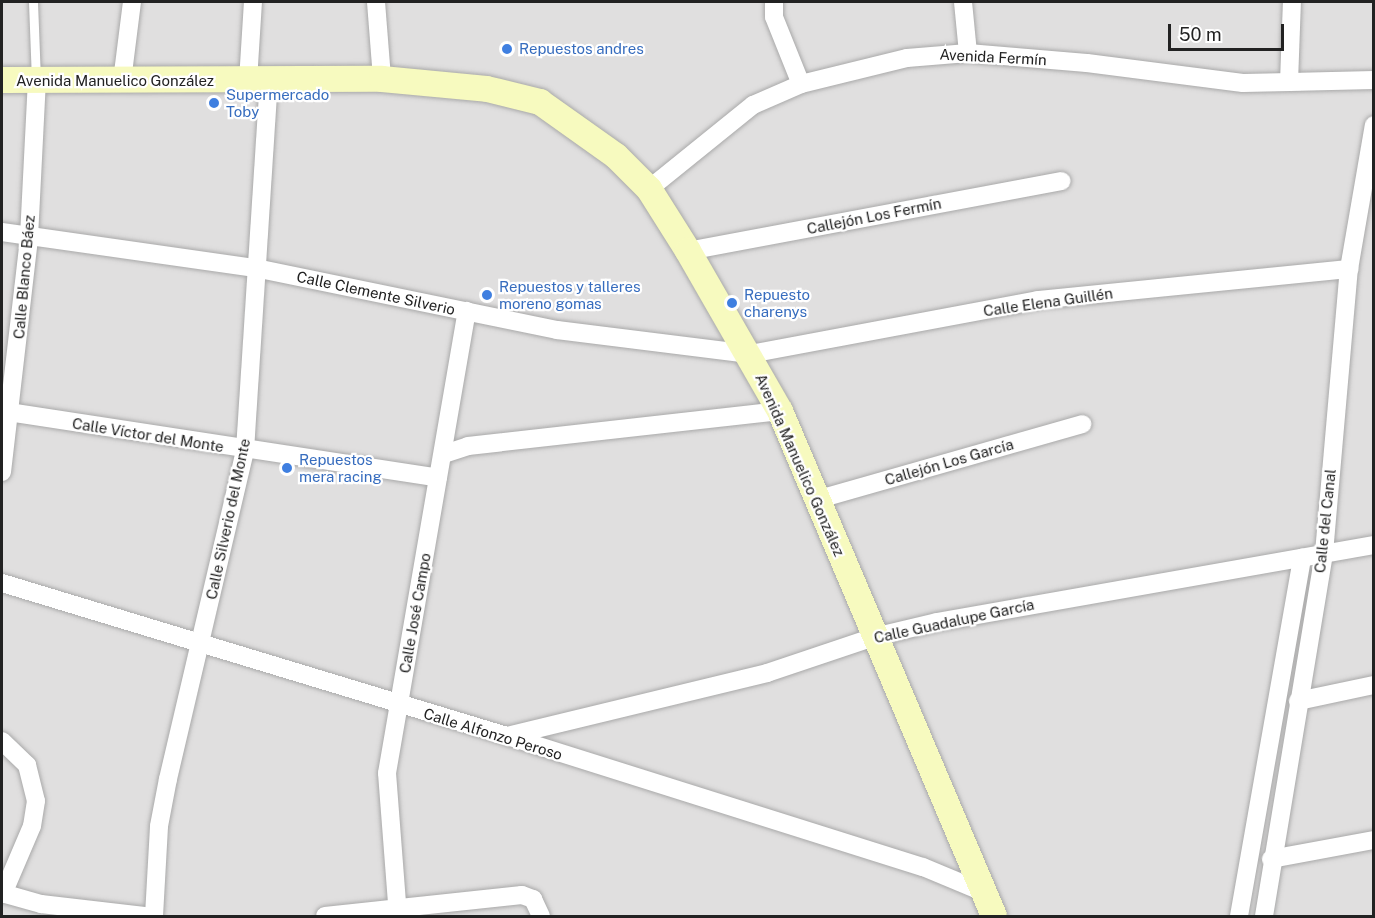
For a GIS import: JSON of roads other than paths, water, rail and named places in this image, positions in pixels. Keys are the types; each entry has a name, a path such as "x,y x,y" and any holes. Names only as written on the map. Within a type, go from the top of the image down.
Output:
{"street":[{"path":"122,81 132,2"},
{"name":"Calle Silverio del Monte","path":"154,916 159,826 245,450 255,268 258,81 253,2"},
{"path":"376,2 382,79"},
{"path":"774,2 774,17 801,84"},
{"path":"963,2 968,53"},
{"path":"1289,82 1292,2"},
{"name":"Avenida Fermín","path":"649,189 753,105 801,84 907,58 968,53 1087,63 1243,82 1374,80"},
{"name":"Avenida Manuelico González","path":"2,81 382,79 487,89 529,98 582,129 649,189 750,354 780,411 994,916"},
{"name":"Calle Blanco Báez","path":"2,472 6,412 29,237 36,81"},
{"name":"Calle del Canal","path":"1264,916 1271,859 1324,553 1349,269 1374,125"},
{"name":"Callejón Los Fermín","path":"688,251 1060,181"},
{"name":"Calle Clemente Silverio","path":"2,232 255,268 557,330 750,354"},
{"name":"Calle Elena Guillén","path":"750,354 1038,300 1349,269"},
{"name":"Calle José Campo","path":"398,912 387,773 467,311"},
{"path":"444,454 468,446 780,411"},
{"name":"Calle Víctor del Monte","path":"6,412 438,478"},
{"name":"Callejón Los García","path":"816,500 1082,424"},
{"name":"Calle Guadalupe García","path":"507,736 767,673 874,637 949,620 1374,544"},
{"path":"1239,916 1302,557"},
{"name":"Calle Alfonzo Peroso","path":"2,583 507,736 923,867 982,892"},
{"path":"1298,700 1374,685"},
{"path":"2,741 27,765 36,801 32,826 2,893 41,904 144,916"},
{"path":"1271,859 1374,840"},
{"path":"325,916 398,912 522,895 533,899 542,916"}],"lane":[{"path":"33,2 36,81"}],"place":[{"name":"Repuestos andres","path":"507,49"},
{"name":"Supermercado Toby","path":"214,103"},
{"name":"Repuestos y talleres moreno gomas","path":"487,295"},
{"name":"Repuesto charenys","path":"732,303"},
{"name":"Repuestos mera racing","path":"287,468"}]}
